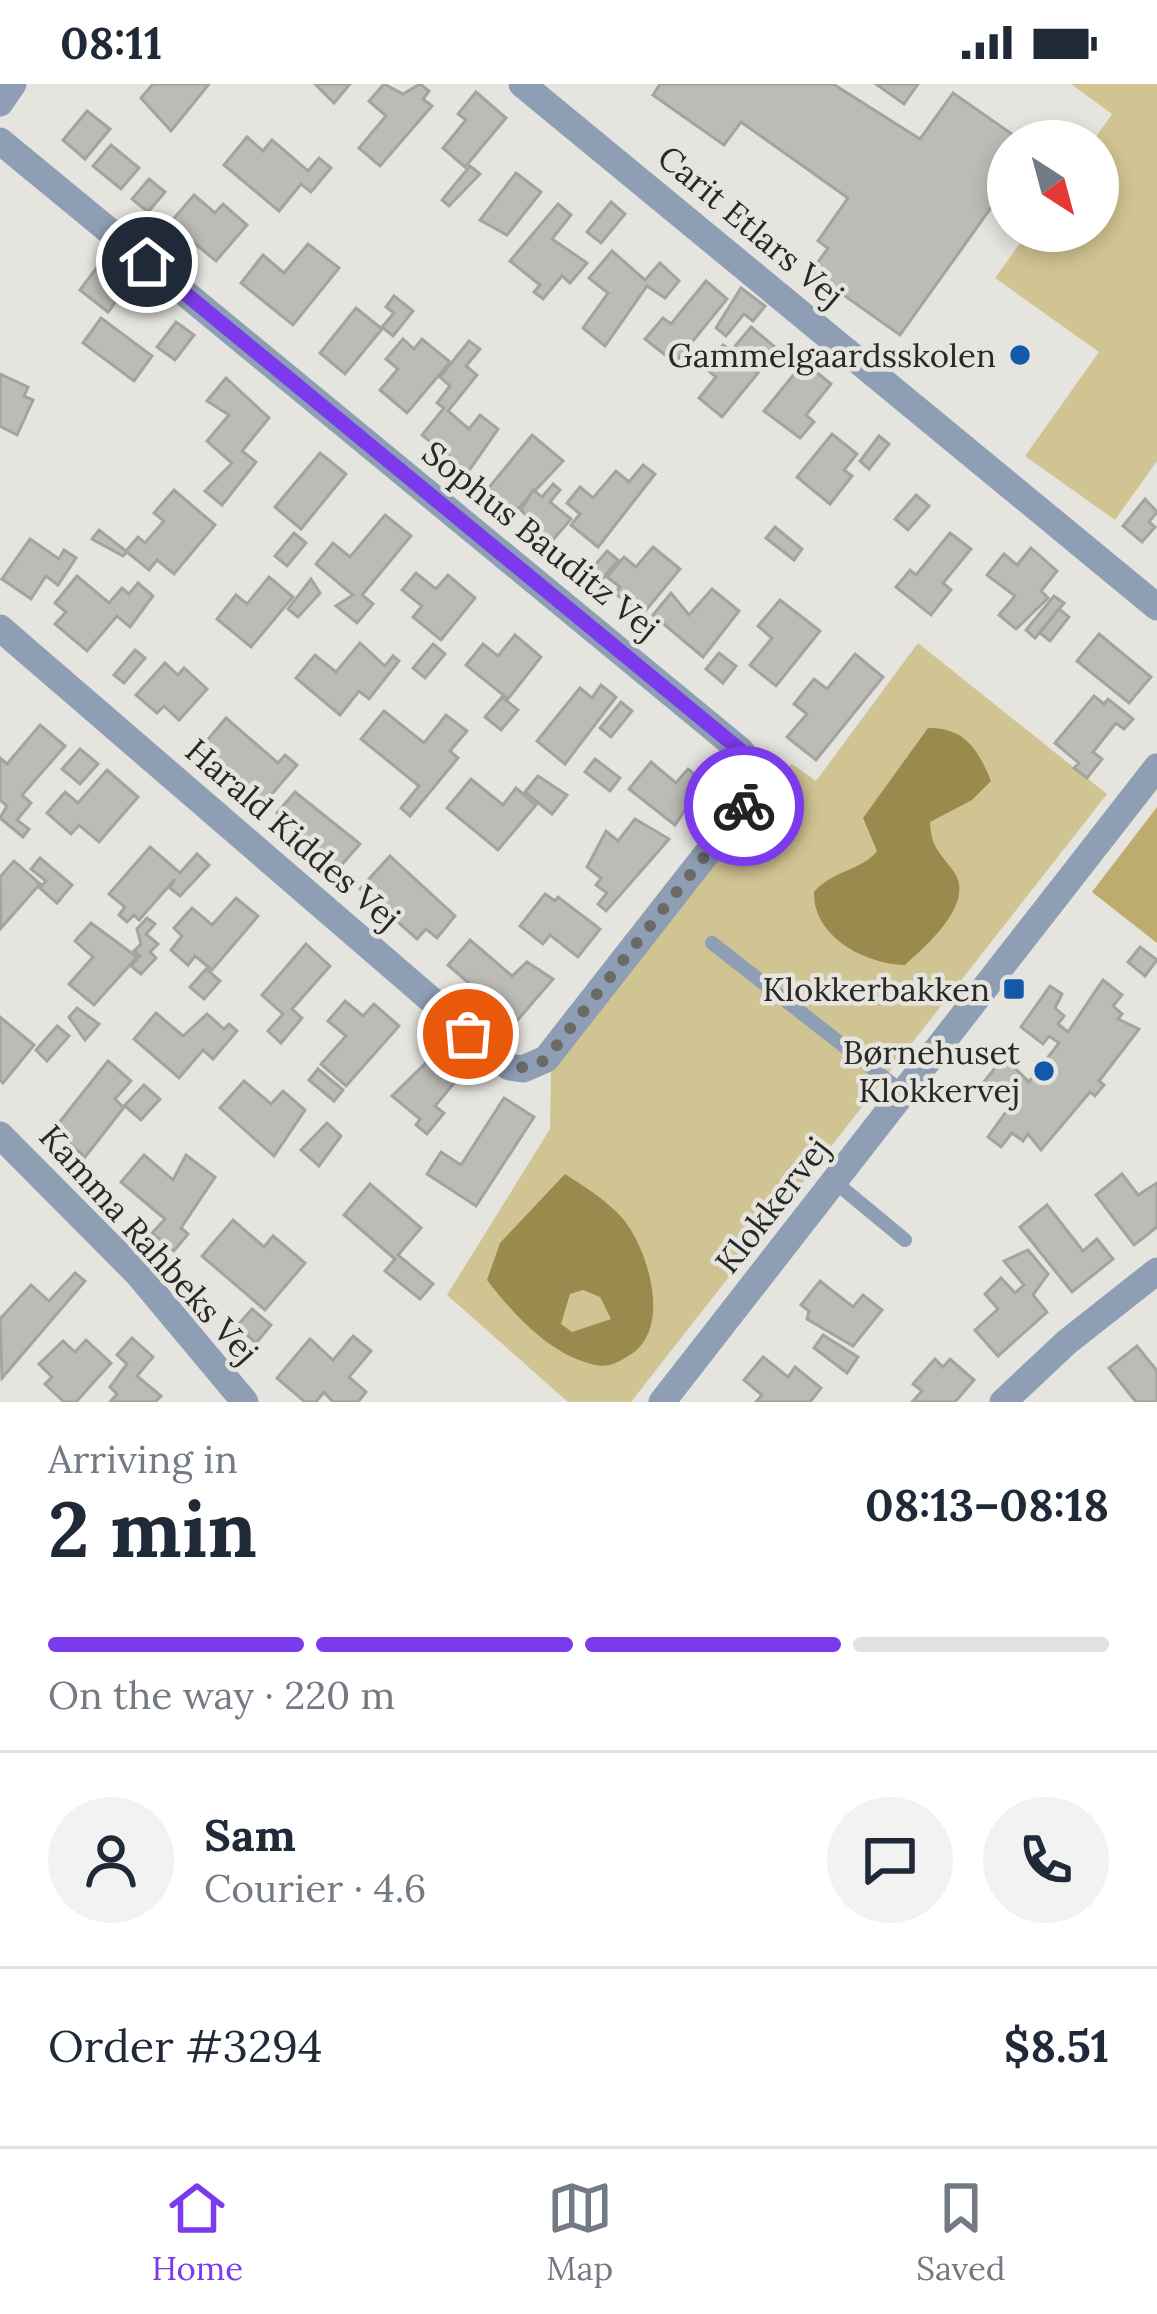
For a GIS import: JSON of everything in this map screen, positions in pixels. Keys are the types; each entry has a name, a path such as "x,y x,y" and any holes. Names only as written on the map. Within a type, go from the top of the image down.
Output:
{"street":[{"path":"0,103 13,84"},
{"name":"Carit Etlars Vej","path":"522,84 1157,607"},
{"name":"Sophus Bauditz Vej","path":"0,141 748,760 754,783 748,801 546,1059"},
{"name":"Harald Kiddes Vej","path":"0,628 498,1059 523,1069 546,1059"},
{"name":"Klokkervej","path":"662,1402 1157,767"},
{"name":"Kamma Rahbeks Vej","path":"0,1135 138,1274 245,1402"},
{"path":"1003,1402 1067,1342 1157,1271"}],"lane":[{"path":"712,943 904,1093"},
{"path":"835,1182 905,1240"}],"shaded area":[{"path":"1071,84 1157,84 1157,461 1115,520 1025,456 1099,352 995,278 1014,252 1119,252 1119,120 1108,120 1112,114"},
{"path":"918,643 1107,794 631,1402 568,1402 447,1295 550,1129 551,1071 765,798 767,780 792,764 816,781"},
{"path":"928,728 961,736 991,781 972,800 930,822 934,844 959,884 959,897 946,923 905,965 874,960 832,935 816,908 814,892 877,851 863,818"},
{"path":"1157,807 1157,943 1092,892"},
{"path":"565,1174 588,1189 624,1220 648,1270 653,1309 643,1343 622,1360 600,1366 548,1343 487,1280 500,1243","holes":["583,1290 600,1297 611,1319 572,1332 561,1324 570,1294"]}],"building":[{"path":"153,84 209,84 171,131 141,98"},
{"path":"315,84 350,84 334,103"},
{"path":"384,84 403,94 420,84 429,91 423,99 432,106 380,166 359,148 386,116 369,101"},
{"path":"660,84 833,84 920,139 953,93 992,120 987,120 987,213 900,335 811,272 828,248 818,241 848,198 741,122 724,145 653,95"},
{"path":"876,84 918,84 904,104"},
{"path":"476,92 506,118 465,167 443,148 466,120 458,114"},
{"path":"87,111 110,129 85,159 63,140"},
{"path":"247,137 263,151 272,140 308,171 319,158 331,168 311,192 301,184 279,211 224,165"},
{"path":"111,145 139,168 121,189 93,166"},
{"path":"470,166 480,174 449,206 442,200"},
{"path":"516,173 541,192 507,235 480,220"},
{"path":"149,179 165,192 148,212 132,199"},
{"path":"194,195 215,213 223,204 247,225 216,261 170,223"},
{"path":"611,202 625,214 601,243 587,232"},
{"path":"558,204 571,215 552,239 587,263 570,283 562,276 543,299 534,292 540,285 510,261"},
{"path":"308,244 339,268 293,325 241,283 263,255 284,273"},
{"path":"612,251 645,280 660,263 679,281 665,298 647,286 605,346 583,328 608,293 589,278"},
{"path":"101,262 129,284 108,312 80,290"},
{"path":"706,281 727,299 675,363 645,339 663,318 671,324"},
{"path":"741,288 765,306 753,321 744,314 726,336 716,328"},
{"path":"394,296 413,311 393,336 382,327 394,313 386,307"},
{"path":"356,308 382,329 345,374 320,353"},
{"path":"101,318 152,356 134,381 83,343"},
{"path":"176,322 194,335 175,360 157,347"},
{"path":"751,327 776,348 762,365 753,358 748,365 758,373 722,417 699,398 716,377 704,367 723,345 731,351"},
{"path":"403,339 414,349 422,339 450,362 407,413 380,390 398,369 386,359"},
{"path":"469,341 480,349 466,366 477,375 448,411 469,429 480,415 498,429 468,472 422,435 444,408 437,403 450,386 440,377"},
{"path":"804,362 831,384 806,415 814,422 800,438 764,411"},
{"path":"0,374 28,387 24,396 33,400 17,435 0,426"},
{"path":"226,378 269,418 242,451 256,462 222,505 205,491 232,463 207,441 229,415 207,401"},
{"path":"832,434 857,454 844,470 852,476 830,504 797,477"},
{"path":"532,435 563,461 515,512 487,490"},
{"path":"879,436 889,444 869,469 860,461"},
{"path":"320,453 346,474 301,529 275,507"},
{"path":"643,465 655,474 598,547 571,525 580,514 567,503 580,487 593,498 616,471 629,482"},
{"path":"553,484 560,490 550,502 571,519 551,542 521,510 533,490 542,497"},
{"path":"174,490 215,525 174,574 157,560 149,570 127,552 123,556 92,539 99,530 126,551 138,537 145,543 164,521 154,513"},
{"path":"916,495 929,506 908,530 895,519"},
{"path":"1145,499 1157,512 1149,522 1155,527 1142,542 1123,526"},
{"path":"385,515 411,536 362,595 373,604 357,623 336,606 353,595 316,564 333,543 350,557"},
{"path":"775,527 802,549 794,560 766,538"},
{"path":"294,533 306,543 287,566 275,556"},
{"path":"950,533 971,549 943,583 951,590 931,615 896,587 910,570 916,575"},
{"path":"30,539 59,559 64,550 76,558 58,585 46,576 31,599 2,579"},
{"path":"653,547 680,569 642,615 615,593 620,587 607,577 624,557 636,567"},
{"path":"1031,548 1057,571 1041,591 1048,598 1016,629 999,615 1015,596 987,575 1004,554 1017,565"},
{"path":"607,551 618,560 602,580 590,571"},
{"path":"416,573 436,589 448,575 475,598 441,640 413,617 422,606 402,590"},
{"path":"77,576 109,603 122,588 129,594 138,583 153,596 130,627 117,616 87,651 55,624 66,612 55,603"},
{"path":"269,577 293,597 251,647 217,619 236,595 247,604"},
{"path":"311,579 320,593 298,617 288,609"},
{"path":"712,589 739,611 703,657 653,615 671,593 689,615"},
{"path":"1054,596 1064,603 1035,638 1026,630"},
{"path":"780,600 820,631 776,686 750,665 772,638 758,626"},
{"path":"1059,609 1069,617 1050,641 1040,633"},
{"path":"1099,634 1151,677 1129,703 1077,661"},
{"path":"515,635 541,657 508,699 466,665 483,644 498,656"},
{"path":"360,643 385,666 393,656 399,661 369,699 359,691 340,715 296,678 315,655 336,672"},
{"path":"433,644 445,654 425,678 413,668"},
{"path":"135,650 145,658 124,683 114,675"},
{"path":"719,653 736,666 723,683 706,669"},
{"path":"855,654 883,677 816,760 787,737 807,714 794,704 814,679 827,689"},
{"path":"165,663 178,675 184,668 207,689 179,720 164,706 157,713 136,695"},
{"path":"601,685 616,697 565,764 537,741 580,688 592,698"},
{"path":"1094,696 1104,704 1108,699 1133,719 1124,729 1116,723 1093,752 1102,759 1087,778 1074,768 1079,763 1055,743"},
{"path":"502,697 518,710 501,730 485,717"},
{"path":"621,702 632,711 611,737 600,728"},
{"path":"384,711 424,743 446,715 467,731 450,751 458,758 410,816 401,808 419,786 361,739"},
{"path":"226,718 278,763 285,755 297,765 265,802 200,749"},
{"path":"40,725 65,746 22,795 31,803 17,820 29,829 23,837 0,818 7,806 0,800 0,758 7,764"},
{"path":"80,749 98,764 80,784 62,769"},
{"path":"595,759 620,778 610,791 585,772"},
{"path":"651,762 676,783 688,769 704,782 675,825 629,789"},
{"path":"107,770 138,797 99,842 79,825 71,834 47,813 65,792 78,803"},
{"path":"538,776 567,795 552,814 525,792"},
{"path":"471,779 503,805 516,788 536,805 498,850 447,808"},
{"path":"295,792 360,844 337,870 277,813"},
{"path":"635,819 669,839 606,911 598,904 607,893 596,885 601,878 587,867 606,831 618,841"},
{"path":"150,847 180,873 197,854 209,865 180,896 170,888 175,879 139,920 134,915 127,922 119,915 125,907 109,894"},
{"path":"390,856 455,916 437,938 426,929 417,939 360,889"},
{"path":"40,858 72,885 57,903 40,888 46,881 31,869"},
{"path":"14,861 40,884 1,928 0,877"},
{"path":"545,894 555,901 558,897 600,929 578,957 550,935 543,944 520,926"},
{"path":"236,898 258,916 212,970 195,956 188,965 171,950 182,936 174,928 192,908 212,925"},
{"path":"147,918 155,924 146,934 158,944 150,952 156,958 141,974 131,966 140,956 134,951 141,944 137,929"},
{"path":"91,923 137,957 94,1005 69,984 93,957 75,941"},
{"path":"470,940 512,976 527,962 553,979 515,1023 448,965"},
{"path":"306,944 330,966 292,1009 302,1018 281,1043 268,1031 283,1014 262,995"},
{"path":"1140,947 1157,960 1145,976 1128,962"},
{"path":"206,969 220,981 204,999 190,987"},
{"path":"1103,980 1122,995 1113,1006 1122,1014 1118,1019 1139,1029 1099,1081 1104,1085 1095,1096 1090,1092 1041,1150 1028,1134 1023,1141 1012,1133 1001,1147 988,1137 1013,1102 983,1083 1004,1057 1029,1082 1059,1043 1049,1036 1043,1044 1021,1027 1050,986 1062,994 1055,1008 1064,1016 1058,1024 1068,1032"},
{"path":"345,1001 363,1016 374,1004 399,1026 346,1086 321,1064 346,1036 328,1021"},
{"path":"77,1008 99,1024 85,1040 69,1017"},
{"path":"156,1013 183,1036 207,1014 224,1029 229,1024 237,1031 213,1059 203,1050 179,1078 134,1039"},
{"path":"0,1017 34,1045 3,1083 0,1080"},
{"path":"57,1026 69,1036 47,1061 36,1050"},
{"path":"433,1056 459,1077 435,1106 444,1113 427,1134 416,1125 420,1119 392,1096"},
{"path":"108,1061 131,1081 115,1099 123,1107 144,1085 160,1099 141,1120 125,1106 85,1157 54,1129"},
{"path":"318,1069 343,1090 334,1101 309,1080"},
{"path":"244,1081 271,1104 283,1091 305,1110 274,1156 220,1108"},
{"path":"504,1098 534,1117 476,1206 427,1174 441,1152 461,1165"},
{"path":"327,1123 341,1136 319,1166 301,1150"},
{"path":"144,1155 173,1180 186,1155 215,1177 181,1228 188,1234 174,1251 152,1233 165,1219 121,1182"},
{"path":"1122,1174 1138,1195 1157,1183 1157,1227 1134,1245 1096,1195"},
{"path":"370,1184 421,1228 398,1255 433,1284 420,1299 385,1271 395,1259 344,1215"},
{"path":"1047,1205 1083,1251 1097,1239 1113,1259 1072,1292 1020,1227"},
{"path":"233,1220 264,1247 273,1236 305,1263 265,1310 202,1256"},
{"path":"1028,1250 1048,1274 1033,1295 1047,1312 998,1356 975,1330 998,1309 985,1294 1001,1278 1015,1293 1024,1285 1004,1261"},
{"path":"75,1273 85,1281 2,1378 0,1319 31,1285 49,1301"},
{"path":"820,1281 853,1307 863,1295 882,1310 853,1346 807,1319 809,1311 801,1305"},
{"path":"252,1309 271,1325 256,1343 237,1326"},
{"path":"823,1335 858,1357 847,1373 814,1348"},
{"path":"353,1336 371,1351 349,1377 366,1392 358,1402 333,1402 324,1392 316,1402 305,1402 277,1378 310,1339 333,1360"},
{"path":"132,1338 153,1357 137,1376 161,1396 155,1402 110,1402 117,1394 110,1387 127,1364 117,1355"},
{"path":"86,1340 111,1363 76,1402 64,1402 45,1384 52,1377 39,1364 63,1341 75,1352"},
{"path":"1137,1346 1157,1371 1157,1402 1136,1402 1109,1368"},
{"path":"763,1357 788,1377 795,1367 821,1388 810,1402 756,1402 762,1395 744,1380"},
{"path":"935,1359 943,1367 950,1359 974,1380 955,1402 912,1402 922,1391 913,1384"}],"way so far":[{"path":"468,1034 509,1067 523,1069 546,1059 744,806"}],"place":[{"name":"Gammelgaardsskolen","path":"1020,355"},
{"name":"Klokkerbakken","path":"1014,989"},
{"name":"Børnehuset Klokkervej","path":"1044,1071"}],"route":[{"path":"147,262 740,750 754,770 752,794 744,806"}]}
